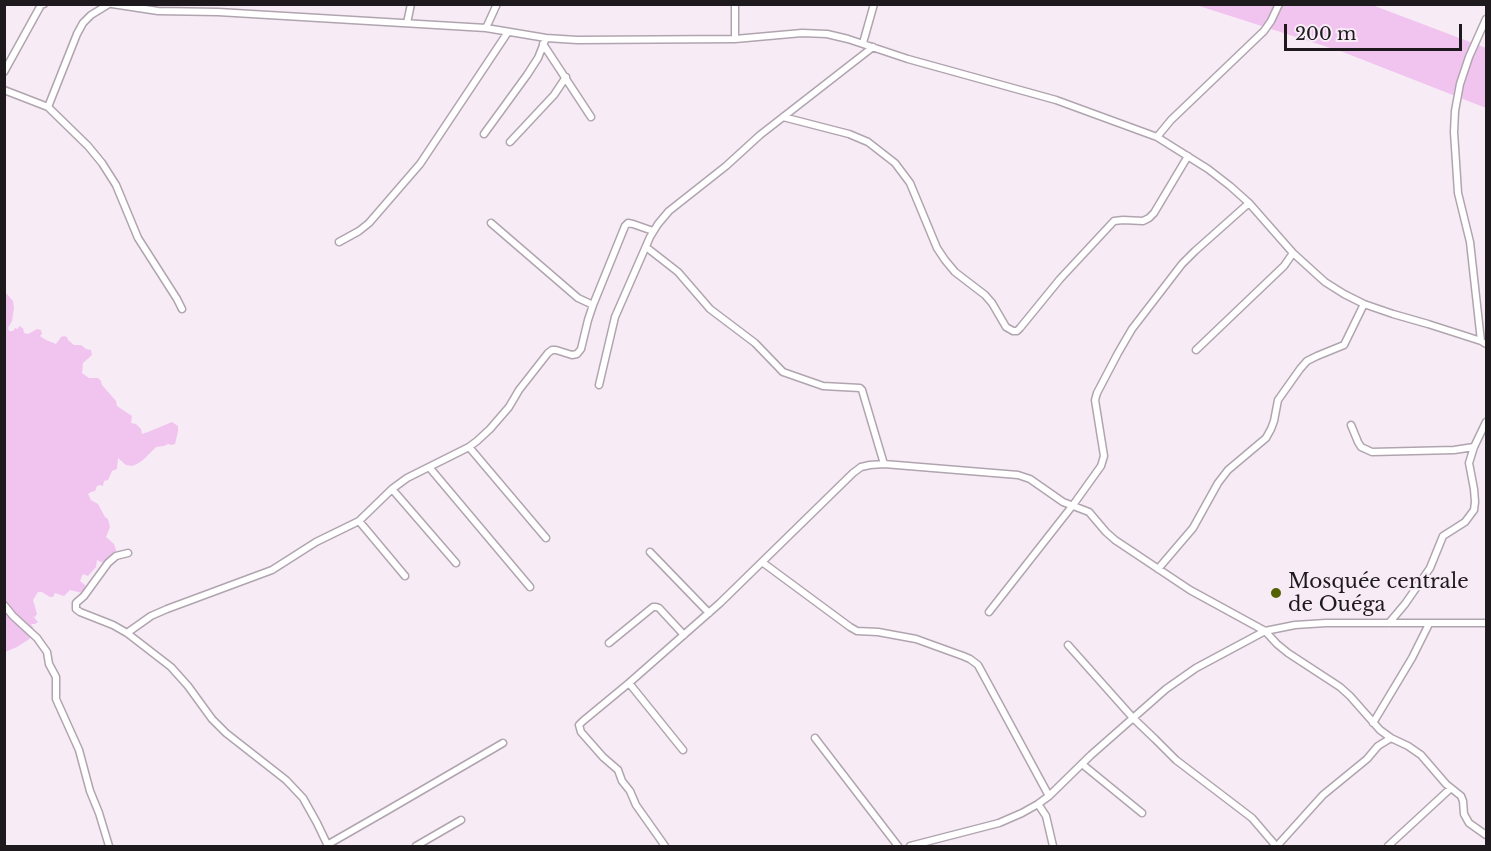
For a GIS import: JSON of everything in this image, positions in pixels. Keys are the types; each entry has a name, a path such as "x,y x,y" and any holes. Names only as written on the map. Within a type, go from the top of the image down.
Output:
{"street":[{"path":"48,107 83,23 91,15 111,4 158,11 218,12 486,28 545,41 735,39 802,33 827,34 1056,100 1157,137 1230,186 1249,203 1293,253 1325,282 1344,294 1364,304 1484,343 1470,242 1458,193 1454,132 1460,84 1486,19"},
{"path":"408,23 411,4"},
{"path":"486,28 496,4"},
{"path":"735,4 735,39"},
{"path":"863,43 874,4"},
{"path":"1157,137 1171,120 1264,31 1279,4"},
{"path":"4,72 42,5"},
{"path":"339,242 369,223 420,164 508,32"},
{"path":"545,41 591,117"},
{"path":"483,134 527,75 545,41"},
{"path":"600,385 615,317 653,231 669,211 726,166 760,135 873,47"},
{"path":"510,142 554,95 566,77"},
{"path":"4,90 48,107 102,163 116,184 138,238 182,309"},
{"path":"783,117 849,134 868,142 895,163 910,183 937,249 955,272 992,303 1006,327 1013,331 1020,328 1060,279 1114,221 1143,221 1154,213 1188,156"},
{"path":"989,612 1101,466 1104,456 1095,400 1132,329 1182,264 1249,203"},
{"path":"491,223 578,298 592,305"},
{"path":"127,633 151,616 167,609 272,570 316,542 359,521 392,489 407,478 469,447 490,429 509,407 519,390 549,353 556,350 572,355 577,354 581,349 592,305 625,226 628,223 653,231"},
{"path":"646,247 678,272 710,309 754,342 783,372 823,386 860,388 884,464"},
{"path":"1196,350 1284,266 1293,253"},
{"path":"1158,569 1193,528 1218,483 1228,470 1266,438 1274,421 1278,400 1300,369 1307,361 1344,345 1364,304"},
{"path":"1389,623 1430,568 1443,536 1465,522 1474,510 1474,489 1469,463 1486,422"},
{"path":"1351,425 1361,447 1372,452 1454,450 1474,447"},
{"path":"469,447 546,538"},
{"path":"665,846 636,806 618,770 596,749 581,732 579,726 709,613 853,472 861,467 884,464 1018,475 1030,479 1055,497 1089,512 1106,532 1158,569 1190,590 1265,631 1288,653 1340,687 1380,730 1415,750 1461,796 1464,814 1469,823 1486,835"},
{"path":"429,467 530,587"},
{"path":"392,489 456,563"},
{"path":"359,521 405,576"},
{"path":"128,552 116,556 108,563 84,596 76,603 76,609 127,633 171,667 226,733 286,780 303,798 328,846 503,743"},
{"path":"650,552 709,613"},
{"path":"762,562 850,627 916,639 963,656 978,665 1049,796"},
{"path":"4,605 37,638 47,652 49,664 56,677 56,699 79,750 109,846"},
{"path":"609,643 653,607 659,608 684,635"},
{"path":"910,846 999,823 1038,804 1166,689 1196,668 1265,631 1295,625 1326,623 1486,623"},
{"path":"1373,723 1412,658 1429,624"},
{"path":"1068,645 1133,718 1176,760 1252,818 1277,846 1323,795 1367,759 1378,746 1391,738"},
{"path":"629,682 683,750"},
{"path":"815,738 898,846"},
{"path":"1082,764 1142,813"},
{"path":"1388,846 1451,788"},
{"path":"1038,804 1046,816 1053,846"},
{"path":"416,846 461,820"}],"shaded area":[{"path":"1196,5 1372,5 1486,48 1486,108 1343,52"},
{"path":"5,292 13,301 14,308 9,331 18,329 19,326 23,328 24,333 28,334 37,329 41,330 40,336 56,344 64,336 74,345 81,345 91,350 92,355 83,363 82,373 89,378 98,378 101,381 116,401 117,406 132,416 131,423 141,429 142,434 172,422 178,426 178,431 175,444 156,447 137,464 126,465 118,458 117,469 112,471 103,486 97,486 95,491 88,494 108,519 110,527 106,537 114,544 117,553 108,563 97,560 96,567 88,576 83,574 80,581 85,585 85,589 82,593 70,590 64,596 55,593 53,597 50,597 38,592 33,600 37,614 33,616 38,622 31,624 36,633 17,647 5,652"}],"place":[{"name":"Mosquée centrale de Ouéga","path":"1276,593"}]}
